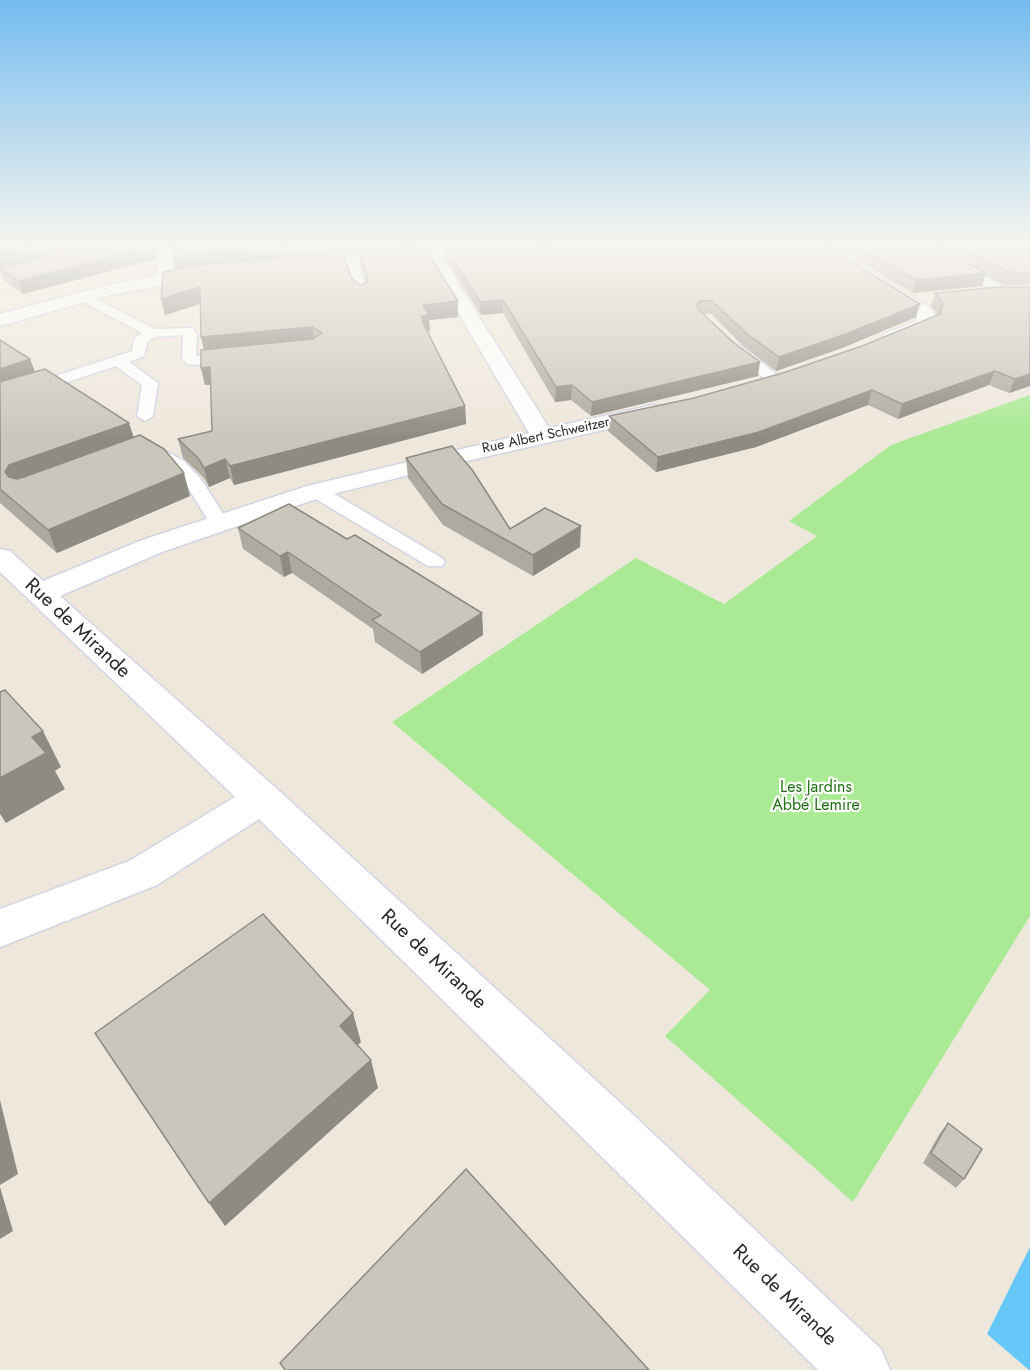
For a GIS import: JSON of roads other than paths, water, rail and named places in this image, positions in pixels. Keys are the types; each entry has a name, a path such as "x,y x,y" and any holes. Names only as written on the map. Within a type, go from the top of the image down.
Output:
{"street":[{"path":"1,318 29,311"},
{"path":"466,311 543,437"},
{"path":"869,347 928,321 923,311"},
{"path":"746,388 786,376"},
{"name":"Rue Albert Schweitzer","path":"38,594 152,546 316,491 447,458 680,406"},
{"name":"Rue de Mirande","path":"0,557 263,798 607,1125 860,1370"},
{"path":"0,928 143,873 263,798"}],"lane":[{"path":"111,311 153,333"},
{"path":"0,399 139,353 141,339 153,333 188,331 190,335 189,358 192,361 247,357"},
{"path":"721,335 738,352 786,376"},
{"path":"118,361 150,383 145,416"},
{"path":"138,451 149,447 178,465 195,483 219,523"},
{"path":"316,491 435,562"}],"water":[{"path":"1030,1247 1030,1370 1029,1370 987,1334"}],"park label":[{"name":"Les Jardins Abbé Lemire","path":"816,797"}]}
